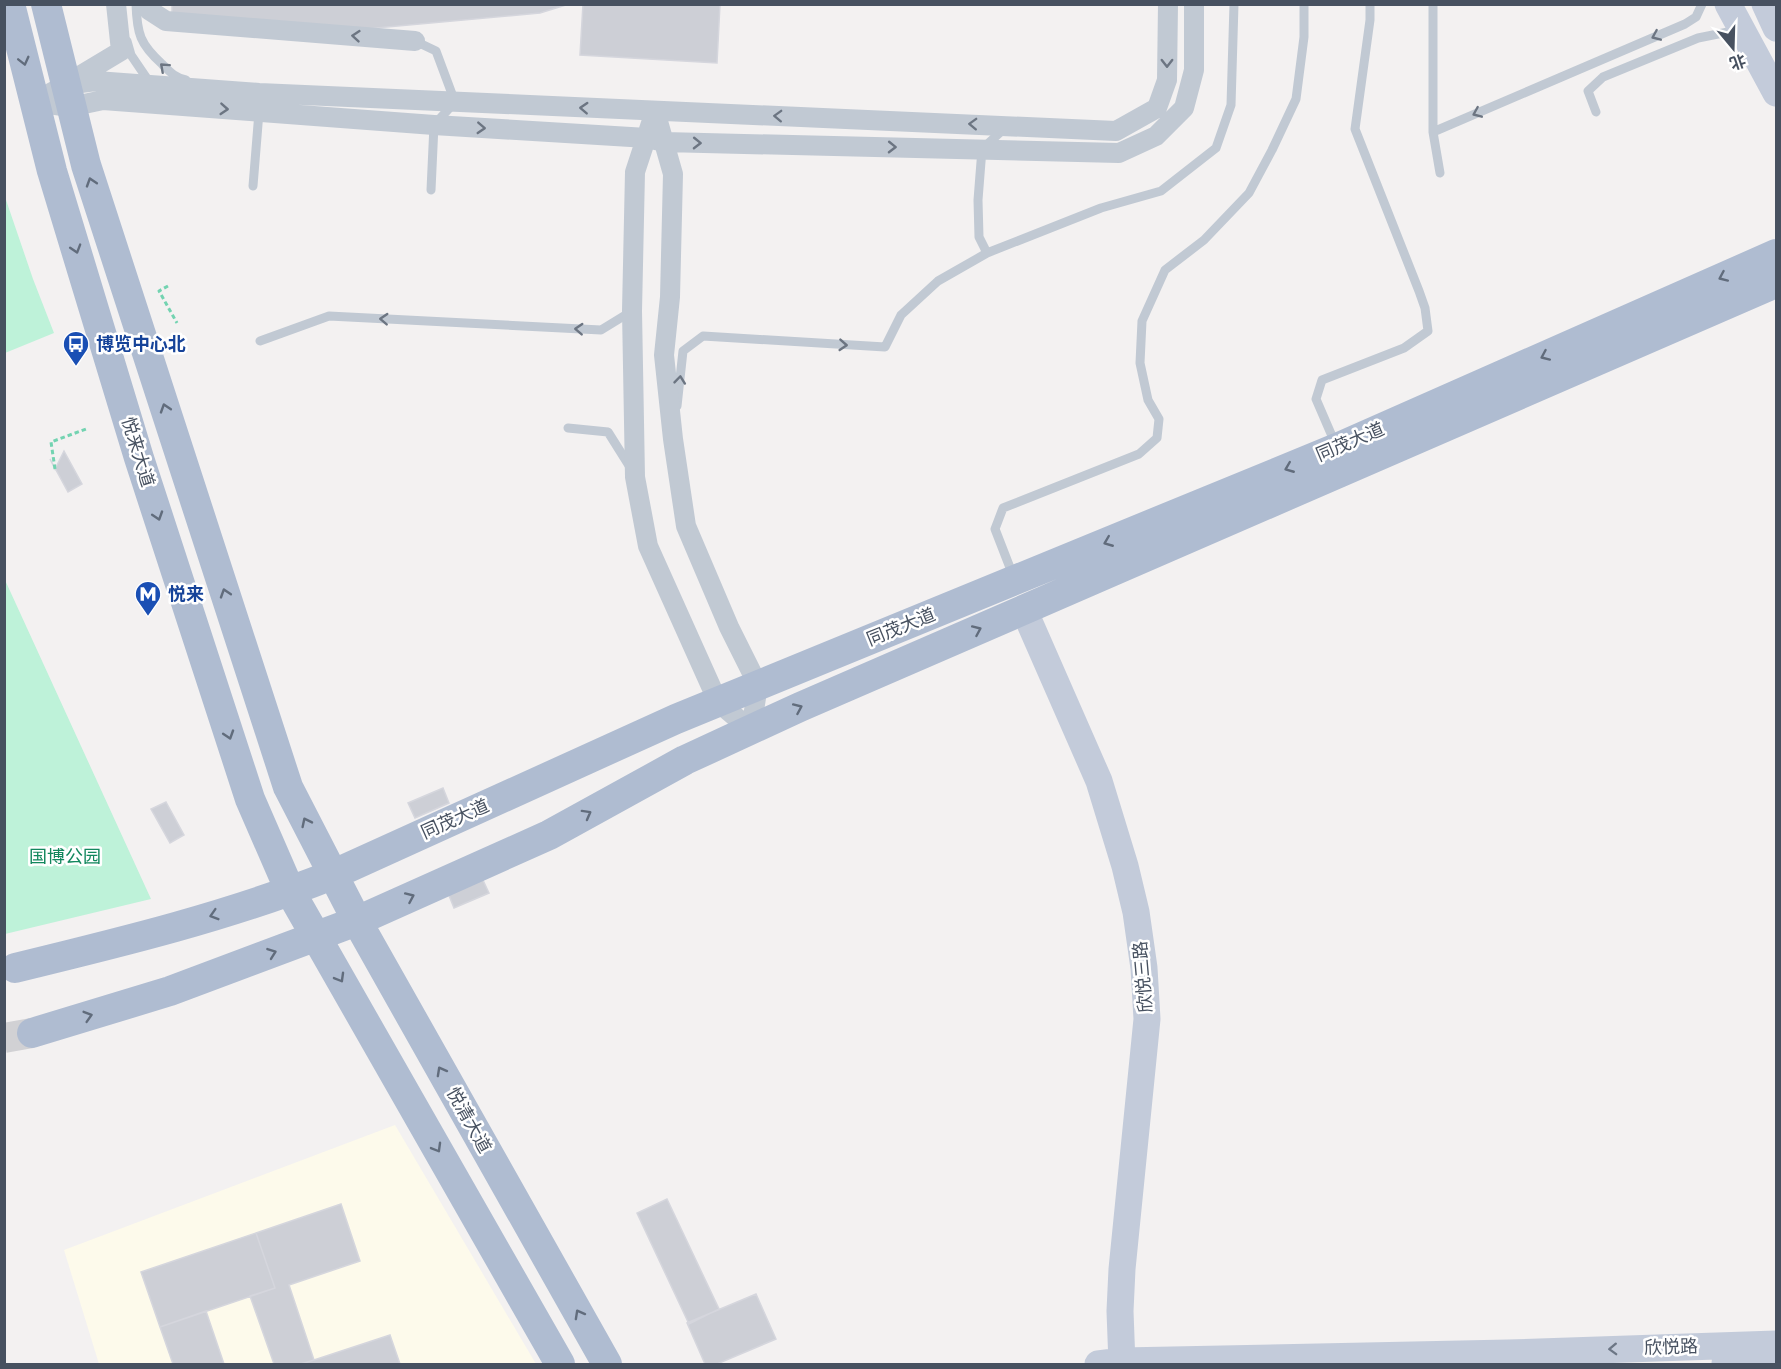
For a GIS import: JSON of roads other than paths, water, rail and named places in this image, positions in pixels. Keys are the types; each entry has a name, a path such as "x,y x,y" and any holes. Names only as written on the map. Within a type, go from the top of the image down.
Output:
{"main road":[{"name":"悦来大道","path":"10,4 52,171 139,458 250,799 290,891"},
{"path":"46,4 89,176 288,787 332,875"},
{"path":"1728,4 1776,93"},
{"path":"1765,4 1776,28"},
{"name":"同茂大道","path":"15,968 148,935 290,891 332,875 718,702 1337,448 1776,254"},
{"name":"同茂大道","path":"32,1033 170,991 357,921 549,835 686,760 751,730 1776,283"},
{"name":"欣悦三路","path":"1024,610 1099,781 1128,877 1136,912 1144,968 1147,1019 1114,1363"},
{"name":"悦清大道","path":"332,875 608,1365"},
{"path":"290,891 560,1365"},
{"path":"540,1329 554,1365"},
{"name":"欣悦路","path":"1114,1363 1776,1344"},
{"name":"欣悦路","path":"1691,1365 1776,1363"}],"street":[{"path":"146,4 149,10 166,21 415,41"},
{"path":"34,102 68,96 198,107 259,102 455,102 1116,131 1157,108 1167,80 1168,4"},
{"path":"68,96 96,81 152,85 259,102 434,125 655,140 1119,153 1156,136 1184,108 1194,70 1194,4"},
{"path":"68,96 121,51 116,6"},
{"path":"655,111 655,140 674,174 670,297 664,355 686,526 729,627 758,685 751,730"},
{"path":"655,140 635,172 632,311 635,477 648,546 718,702 751,730"}],"lane":[{"path":"136,4 137,27 146,50 177,78 259,102 253,186"},
{"path":"673,438 683,351 703,336 885,347 901,315 938,281 987,253 1101,208 1161,191 1216,148 1231,105 1234,4"},
{"path":"1015,580 995,529 1003,508 1139,454 1157,438 1159,419 1148,400 1140,363 1142,321 1165,270 1204,240 1249,193 1272,150 1296,99 1304,37 1304,4"},
{"path":"1337,448 1316,399 1322,380 1404,348 1428,331 1425,308 1419,291 1354,129 1370,20 1370,4"},
{"path":"1433,4 1433,132 1440,173"},
{"path":"1433,132 1684,24 1696,17 1702,4"},
{"path":"116,6 131,55 152,85 198,107"},
{"path":"1596,112 1588,91 1603,77 1698,38 1741,29"},
{"path":"415,41 436,51 455,102 434,125 431,190"},
{"path":"987,253 979,237 978,200 982,149 1007,126"},
{"path":"260,341 329,316 601,330 632,311"},
{"path":"568,428 608,432 635,477"}],"tunnel":[{"path":"4,1038 32,1033"}],"place":[{"name":"博览中心北","path":"76,367"},
{"name":"悦来","path":"148,617"}],"park label":[{"name":"国博公园","path":"65,857"}]}
